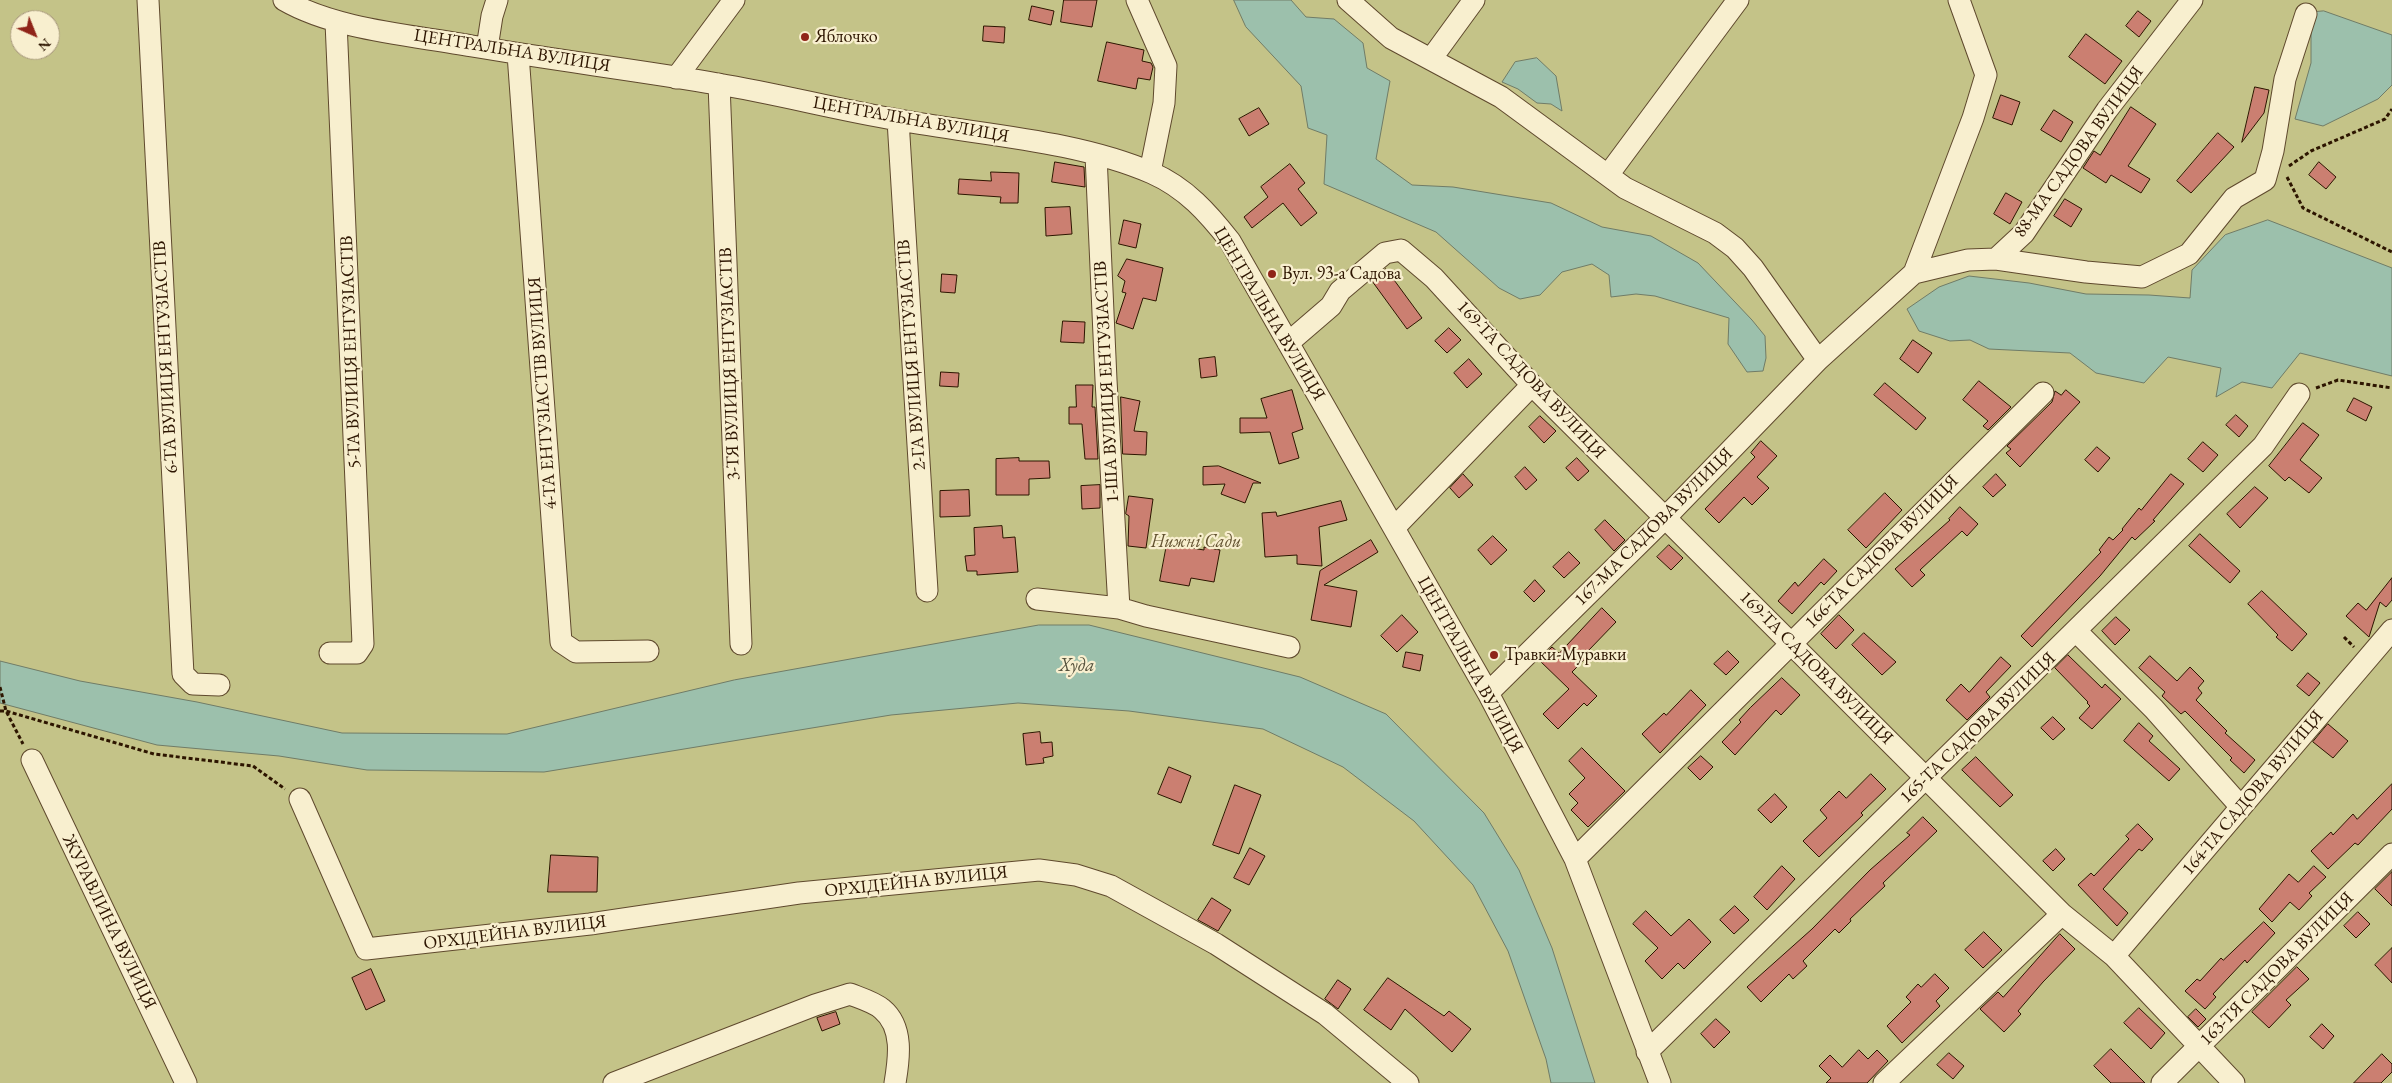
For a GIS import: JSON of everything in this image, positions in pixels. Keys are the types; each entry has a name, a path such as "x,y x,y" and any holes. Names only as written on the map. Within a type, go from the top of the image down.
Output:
{"street":[{"name":"6-ТА ВУЛИЦЯ ЕНТУЗІАСТІВ","path":"148,0 183,674 193,684 219,685"},
{"name":"ЦЕНТРАЛЬНА ВУЛИЦЯ","path":"284,0 302,10 336,22 518,54 719,84 898,120 1070,148 1150,172 1171,183 1192,198 1211,217 1230,241 1488,693 1574,859 1660,1083"},
{"path":"487,48 492,16 497,0"},
{"path":"676,78 734,0"},
{"path":"1137,0 1166,66 1164,103 1150,172"},
{"path":"1348,0 1391,38 1501,97 1624,188 1715,233 1735,248 1753,268 1818,360"},
{"path":"1431,59 1474,0"},
{"path":"1608,175 1738,0"},
{"path":"1914,273 1973,118 1986,76 1959,0"},
{"name":"88-МА САДОВА ВУЛИЦЯ","path":"1996,259 2024,233 2107,110 2192,0"},
{"path":"1914,273 1968,260 1996,259 2086,272 2142,277 2189,254 2234,198 2265,180 2273,151 2285,79 2306,14"},
{"name":"5-ТА ВУЛИЦЯ ЕНТУЗІАСТІВ","path":"330,653 357,653 363,644 336,22"},
{"name":"4-ТА ЕНТУЗІАСТІВ ВУЛИЦЯ","path":"518,54 561,642 576,652 648,652"},
{"name":"3-ТЯ ВУЛИЦЯ ЕНТУЗІАСТІВ","path":"719,84 741,644"},
{"name":"2-ГА ВУЛИЦЯ ЕНТУЗІАСТІВ","path":"898,120 927,591"},
{"name":"1-ША ВУЛИЦЯ ЕНТУЗІАСТІВ","path":"1096,155 1119,608"},
{"name":"169-ТА САДОВА ВУЛИЦЯ","path":"1288,344 1331,306 1340,290 1385,254 1401,250 1434,278 1532,385 2062,914 2114,956 2234,1083"},
{"name":"167-МА САДОВА ВУЛИЦЯ","path":"1488,693 1664,518 1818,360 1914,273"},
{"path":"1394,528 1532,385"},
{"name":"166-ТА САДОВА ВУЛИЦЯ","path":"1574,859 2042,393"},
{"name":"165-ТА САДОВА ВУЛИЦЯ","path":"1647,1052 2077,632 2263,446 2299,394"},
{"path":"1037,599 1119,608 1146,616 1289,647"},
{"name":"164-ТА САДОВА ВУЛИЦЯ","path":"2114,956 2392,630"},
{"path":"2077,632 2154,709 2241,807"},
{"name":"ЖУРАВЛИНА ВУЛИЦЯ","path":"32,760 186,1083"},
{"name":"ОРХІДЕЙНА ВУЛИЦЯ","path":"300,799 366,949 590,924 809,892 1039,870 1076,874 1111,886 1216,944 1325,1014 1408,1083"},
{"name":"163-ТЯ САДОВА ВУЛИЦЯ","path":"2162,1083 2392,854"},
{"path":"1884,1083 2062,914"},
{"path":"614,1083 815,1005 850,994 882,1009 895,1027 899,1044 895,1083"}],"path":[{"path":"2392,109 2385,119 2311,151 2283,170 2303,208 2392,252"},
{"path":"2299,394 2338,380 2392,388"},
{"path":"0,687 6,711 32,760"},
{"path":"0,711 6,711 154,754 253,766 300,799"}],"green space":[{"name":"Нижні Сади","path":"0,0 2392,0 2392,1083 0,1083"}],"water":[{"path":"1234,0 1291,0 1306,17 1334,19 1363,43 1367,68 1390,81 1376,159 1412,185 1453,187 1551,203 1602,227 1651,236 1698,263 1765,336 1766,358 1763,371 1747,372 1728,344 1729,318 1655,296 1636,294 1611,297 1609,275 1592,264 1562,272 1540,295 1520,299 1499,288 1436,232 1324,184 1327,135 1308,128 1301,86 1246,27"},
{"path":"2324,11 2392,35 2392,85 2378,99 2323,126 2295,119 2311,63 2311,30 2315,12"},
{"path":"1537,58 1556,76 1562,111 1551,104 1537,103 1518,89 1502,82 1515,62"},
{"path":"2268,220 2392,268 2392,376 2300,353 2272,388 2242,382 2216,397 2221,368 2168,357 2144,383 2096,373 2070,353 1989,349 1970,340 1950,341 1919,331 1907,309 1939,287 1969,276 2029,283 2086,294 2190,298 2192,270 2225,235"},
{"name":"Худа","path":"1039,625 1089,625 1300,677 1386,714 1484,813 1519,870 1552,948 1595,1083 1551,1083 1546,1059 1508,951 1473,885 1414,821 1343,767 1263,729 1129,711 1018,703 891,715 544,772 367,770 279,756 157,745 0,703 0,661 80,681 197,702 342,733 507,734 734,680"}],"building":[{"path":"1064,0 1097,0 1092,27 1061,22"},
{"path":"1032,6 1054,11 1051,25 1029,20"},
{"path":"2138,11 2151,21 2139,37 2126,26"},
{"path":"984,26 1005,27 1004,43 983,41"},
{"path":"2086,34 2122,61 2105,84 2069,57"},
{"path":"1107,42 1144,50 1142,61 1151,63 1153,67 1150,80 1138,78 1136,89 1098,81"},
{"path":"2255,87 2269,90 2264,113 2242,142"},
{"path":"2001,95 2020,102 2012,125 1993,118"},
{"path":"2131,107 2156,124 2128,166 2150,179 2141,193 2111,175 2106,183 2083,168 2094,151 2100,155"},
{"path":"1259,108 1269,124 1249,136 1239,119"},
{"path":"2054,110 2073,122 2061,142 2041,130"},
{"path":"2218,133 2234,147 2191,193 2177,181"},
{"path":"1055,162 1084,167 1085,187 1052,182"},
{"path":"2319,162 2336,177 2326,189 2309,175"},
{"path":"1290,164 1305,183 1298,189 1317,213 1301,226 1283,203 1252,228 1244,217 1268,197 1261,187"},
{"path":"991,172 1019,173 1018,203 1000,203 1001,197 958,194 959,179 991,181"},
{"path":"2006,193 2022,202 2010,224 1994,214"},
{"path":"2065,199 2082,209 2071,227 2054,216"},
{"path":"1070,207 1072,234 1046,236 1045,208"},
{"path":"1124,220 1141,224 1136,248 1119,244"},
{"path":"1127,259 1163,268 1156,301 1143,298 1133,329 1116,323 1126,293 1122,292 1125,281 1118,276"},
{"path":"1386,269 1422,318 1407,329 1372,281"},
{"path":"942,274 957,275 955,293 941,292"},
{"path":"1063,321 1085,322 1084,343 1061,342"},
{"path":"1449,328 1461,340 1447,353 1435,341"},
{"path":"1913,340 1932,353 1918,373 1900,359"},
{"path":"1215,357 1217,376 1201,378 1199,359"},
{"path":"1469,359 1482,374 1467,388 1454,373"},
{"path":"941,372 959,373 958,387 940,386"},
{"path":"1979,381 2011,407 1988,430 1983,426 1988,421 1963,400"},
{"path":"1885,383 1926,418 1916,430 1874,395"},
{"path":"1076,385 1093,385 1092,407 1095,407 1098,459 1085,459 1082,424 1069,424 1069,407 1076,407"},
{"path":"1292,390 1303,429 1292,433 1299,458 1279,464 1270,432 1240,433 1240,418 1267,418 1261,399"},
{"path":"2066,390 2080,402 2020,467 2006,453 2011,449 2007,446 2052,402 2055,391 2061,395"},
{"path":"1121,397 1140,401 1134,431 1147,432 1146,455 1123,454"},
{"path":"2354,398 2372,407 2366,421 2347,411"},
{"path":"2236,415 2248,426 2239,437 2226,425"},
{"path":"1540,416 1556,431 1544,443 1529,427"},
{"path":"2303,423 2319,435 2300,460 2322,478 2309,493 2289,477 2285,481 2269,466"},
{"path":"1761,441 1777,456 1757,477 1769,488 1752,505 1744,497 1719,523 1705,509 1755,457 1751,453"},
{"path":"2203,442 2218,455 2203,472 2188,459"},
{"path":"2097,447 2110,458 2098,472 2085,460"},
{"path":"1019,458 1019,461 1049,461 1050,478 1029,479 1029,495 996,495 996,459"},
{"path":"1577,458 1589,471 1578,481 1566,468"},
{"path":"1219,466 1261,483 1253,483 1245,503 1221,494 1225,484 1203,485 1203,467"},
{"path":"1525,467 1537,480 1526,490 1515,477"},
{"path":"1463,474 1473,485 1459,498 1450,488"},
{"path":"1996,474 2006,485 1993,497 1983,487"},
{"path":"2171,474 2184,484 2153,520 2155,521 2135,540 2132,537 2100,576 2032,647 2021,636 2101,552 2099,550 2109,537 2113,540 2123,530 2139,508 2141,510"},
{"path":"1100,485 1100,508 1082,509 1081,486"},
{"path":"2255,487 2268,498 2240,528 2227,514"},
{"path":"969,490 970,516 940,517 940,491"},
{"path":"1885,493 1902,510 1866,548 1848,530"},
{"path":"1129,496 1153,499 1146,548 1128,546 1129,516 1126,514"},
{"path":"1341,501 1347,520 1319,527 1322,566 1297,564 1297,555 1265,557 1262,513 1276,512 1277,516"},
{"path":"1960,507 1978,524 1967,536 1962,531 1920,570 1925,575 1912,587 1895,569 1950,520"},
{"path":"1605,520 1625,540 1614,551 1595,530"},
{"path":"1002,526 1003,538 1015,537 1018,572 977,575 977,571 967,571 965,556 975,555 974,528"},
{"path":"2200,534 2240,571 2230,583 2189,546"},
{"path":"1493,536 1507,550 1491,565 1478,550"},
{"path":"1371,540 1378,552 1324,585 1357,591 1351,627 1311,620 1320,571"},
{"path":"1167,544 1204,550 1204,547 1220,550 1214,582 1191,578 1189,586 1160,581"},
{"path":"1669,545 1683,558 1671,570 1657,557"},
{"path":"1569,552 1580,563 1564,578 1553,567"},
{"path":"1824,559 1837,571 1824,585 1821,582 1792,614 1778,601 1795,582 1798,586"},
{"path":"2392,578 2392,600 2386,607 2380,602 2369,637 2346,616 2358,603 2366,610"},
{"path":"1535,580 1545,591 1534,602 1524,592"},
{"path":"2262,591 2307,634 2292,651 2276,637 2278,635 2248,604"},
{"path":"1602,608 1616,622 1588,651 1591,653 1572,672 1597,696 1587,706 1584,703 1558,729 1543,714 1569,689 1539,660 1552,647 1559,653"},
{"path":"1402,615 1418,632 1397,652 1381,636"},
{"path":"1839,615 1854,630 1836,649 1821,634"},
{"path":"2116,617 2130,630 2115,645 2102,631"},
{"path":"1864,633 1896,662 1882,675 1852,645"},
{"path":"1728,651 1739,662 1726,675 1714,664"},
{"path":"1406,652 1423,655 1420,671 1403,667"},
{"path":"2068,655 2102,688 2105,684 2121,699 2092,729 2079,718 2090,706 2088,702 2055,668"},
{"path":"2150,656 2177,681 2190,667 2204,681 2198,688 2202,693 2196,700 2227,731 2225,733 2255,760 2244,773 2230,760 2232,758 2185,711 2181,714 2162,696 2165,692 2139,668"},
{"path":"2001,657 2011,666 1986,692 1990,697 1967,720 1946,700 1961,684 1969,692"},
{"path":"2308,673 2320,683 2309,696 2297,686"},
{"path":"1782,678 1800,695 1781,715 1776,710 1735,755 1722,742 1741,722 1739,720 1750,708"},
{"path":"1691,690 1706,705 1660,753 1642,734 1664,713 1666,715"},
{"path":"2053,717 2065,729 2053,740 2041,728"},
{"path":"2139,723 2153,736 2149,741 2180,769 2169,781 2124,741"},
{"path":"2328,724 2348,741 2333,758 2313,742"},
{"path":"1040,732 1041,743 1052,742 1053,756 1043,758 1044,763 1026,765 1023,734"},
{"path":"1582,748 1625,791 1588,827 1571,810 1578,803 1569,794 1585,778 1569,761"},
{"path":"1701,756 1713,767 1700,780 1688,768"},
{"path":"1976,757 2013,795 2000,807 1962,770"},
{"path":"1169,767 1191,776 1181,803 1158,794"},
{"path":"1871,774 1886,789 1861,813 1863,815 1819,857 1803,841 1827,818 1820,810 1839,791 1846,798"},
{"path":"2392,784 2392,809 2358,845 2355,843 2328,869 2311,851 2331,832 2333,835 2353,814 2357,819"},
{"path":"1235,785 1261,795 1239,854 1213,845"},
{"path":"1775,794 1787,807 1771,823 1758,810"},
{"path":"1923,817 1937,831 1883,883 1885,886 1850,919 1851,921 1839,933 1835,929 1803,961 1807,966 1793,979 1789,974 1761,1002 1747,987 1812,929 1870,870 1910,835 1907,833"},
{"path":"2138,824 2153,839 2142,851 2139,849 2103,889 2128,913 2117,926 2078,885 2091,873 2094,876 2129,839 2126,836"},
{"path":"1250,848 1265,856 1249,885 1234,878"},
{"path":"2056,849 2065,859 2053,871 2043,861"},
{"path":"551,855 598,857 597,892 548,892"},
{"path":"1782,866 1795,879 1767,910 1754,897"},
{"path":"2314,866 2326,877 2309,893 2312,896 2299,910 2290,902 2272,922 2259,909 2289,874 2298,882"},
{"path":"2392,872 2392,906 2375,889"},
{"path":"1212,898 1231,910 1218,931 1198,920"},
{"path":"1735,906 1749,920 1734,934 1720,920"},
{"path":"1646,911 1671,936 1689,919 1711,942 1684,969 1678,963 1662,979 1645,961 1658,948 1633,924"},
{"path":"2358,912 2370,924 2356,938 2344,926"},
{"path":"2264,922 2275,933 2247,963 2245,960 2213,994 2216,997 2205,1009 2185,991 2197,979 2200,981 2221,958 2223,960"},
{"path":"1984,932 2002,950 1983,968 1965,950"},
{"path":"2060,934 2075,949 2018,1011 2021,1014 2004,1032 1980,1009 1998,992 2003,997"},
{"path":"2392,948 2392,983 2375,965"},
{"path":"2297,967 2309,979 2286,1000 2291,1005 2269,1028 2252,1012"},
{"path":"371,969 385,1001 366,1010 352,978"},
{"path":"1935,974 1949,988 1936,1001 1940,1006 1902,1043 1887,1026 1911,1002 1906,997 1918,984 1921,987"},
{"path":"1388,978 1444,1016 1449,1011 1471,1029 1452,1052 1405,1009 1391,1030 1364,1010"},
{"path":"1338,980 1351,989 1338,1009 1325,999"},
{"path":"2139,1008 2165,1033 2151,1049 2124,1023"},
{"path":"2196,1009 2206,1019 2198,1027 2188,1017"},
{"path":"836,1012 840,1024 822,1031 817,1018"},
{"path":"1716,1019 1730,1032 1714,1048 1701,1034"},
{"path":"2322,1024 2334,1036 2323,1049 2310,1037"},
{"path":"2111,1049 2145,1083 2111,1083 2094,1066"},
{"path":"1859,1050 1868,1059 1877,1050 1888,1061 1867,1083 1826,1083 1831,1078 1819,1066 1830,1055 1842,1067"},
{"path":"1949,1053 1964,1066 1953,1079 1937,1065"},
{"path":"2382,1054 2392,1064 2392,1072 2381,1083 2354,1083"}],"place":[{"name":"Яблочко","path":"805,37"},
{"name":"Вул. 93-а Садова","path":"1272,274"},
{"name":"Травки-Муравки","path":"1494,655"}]}
